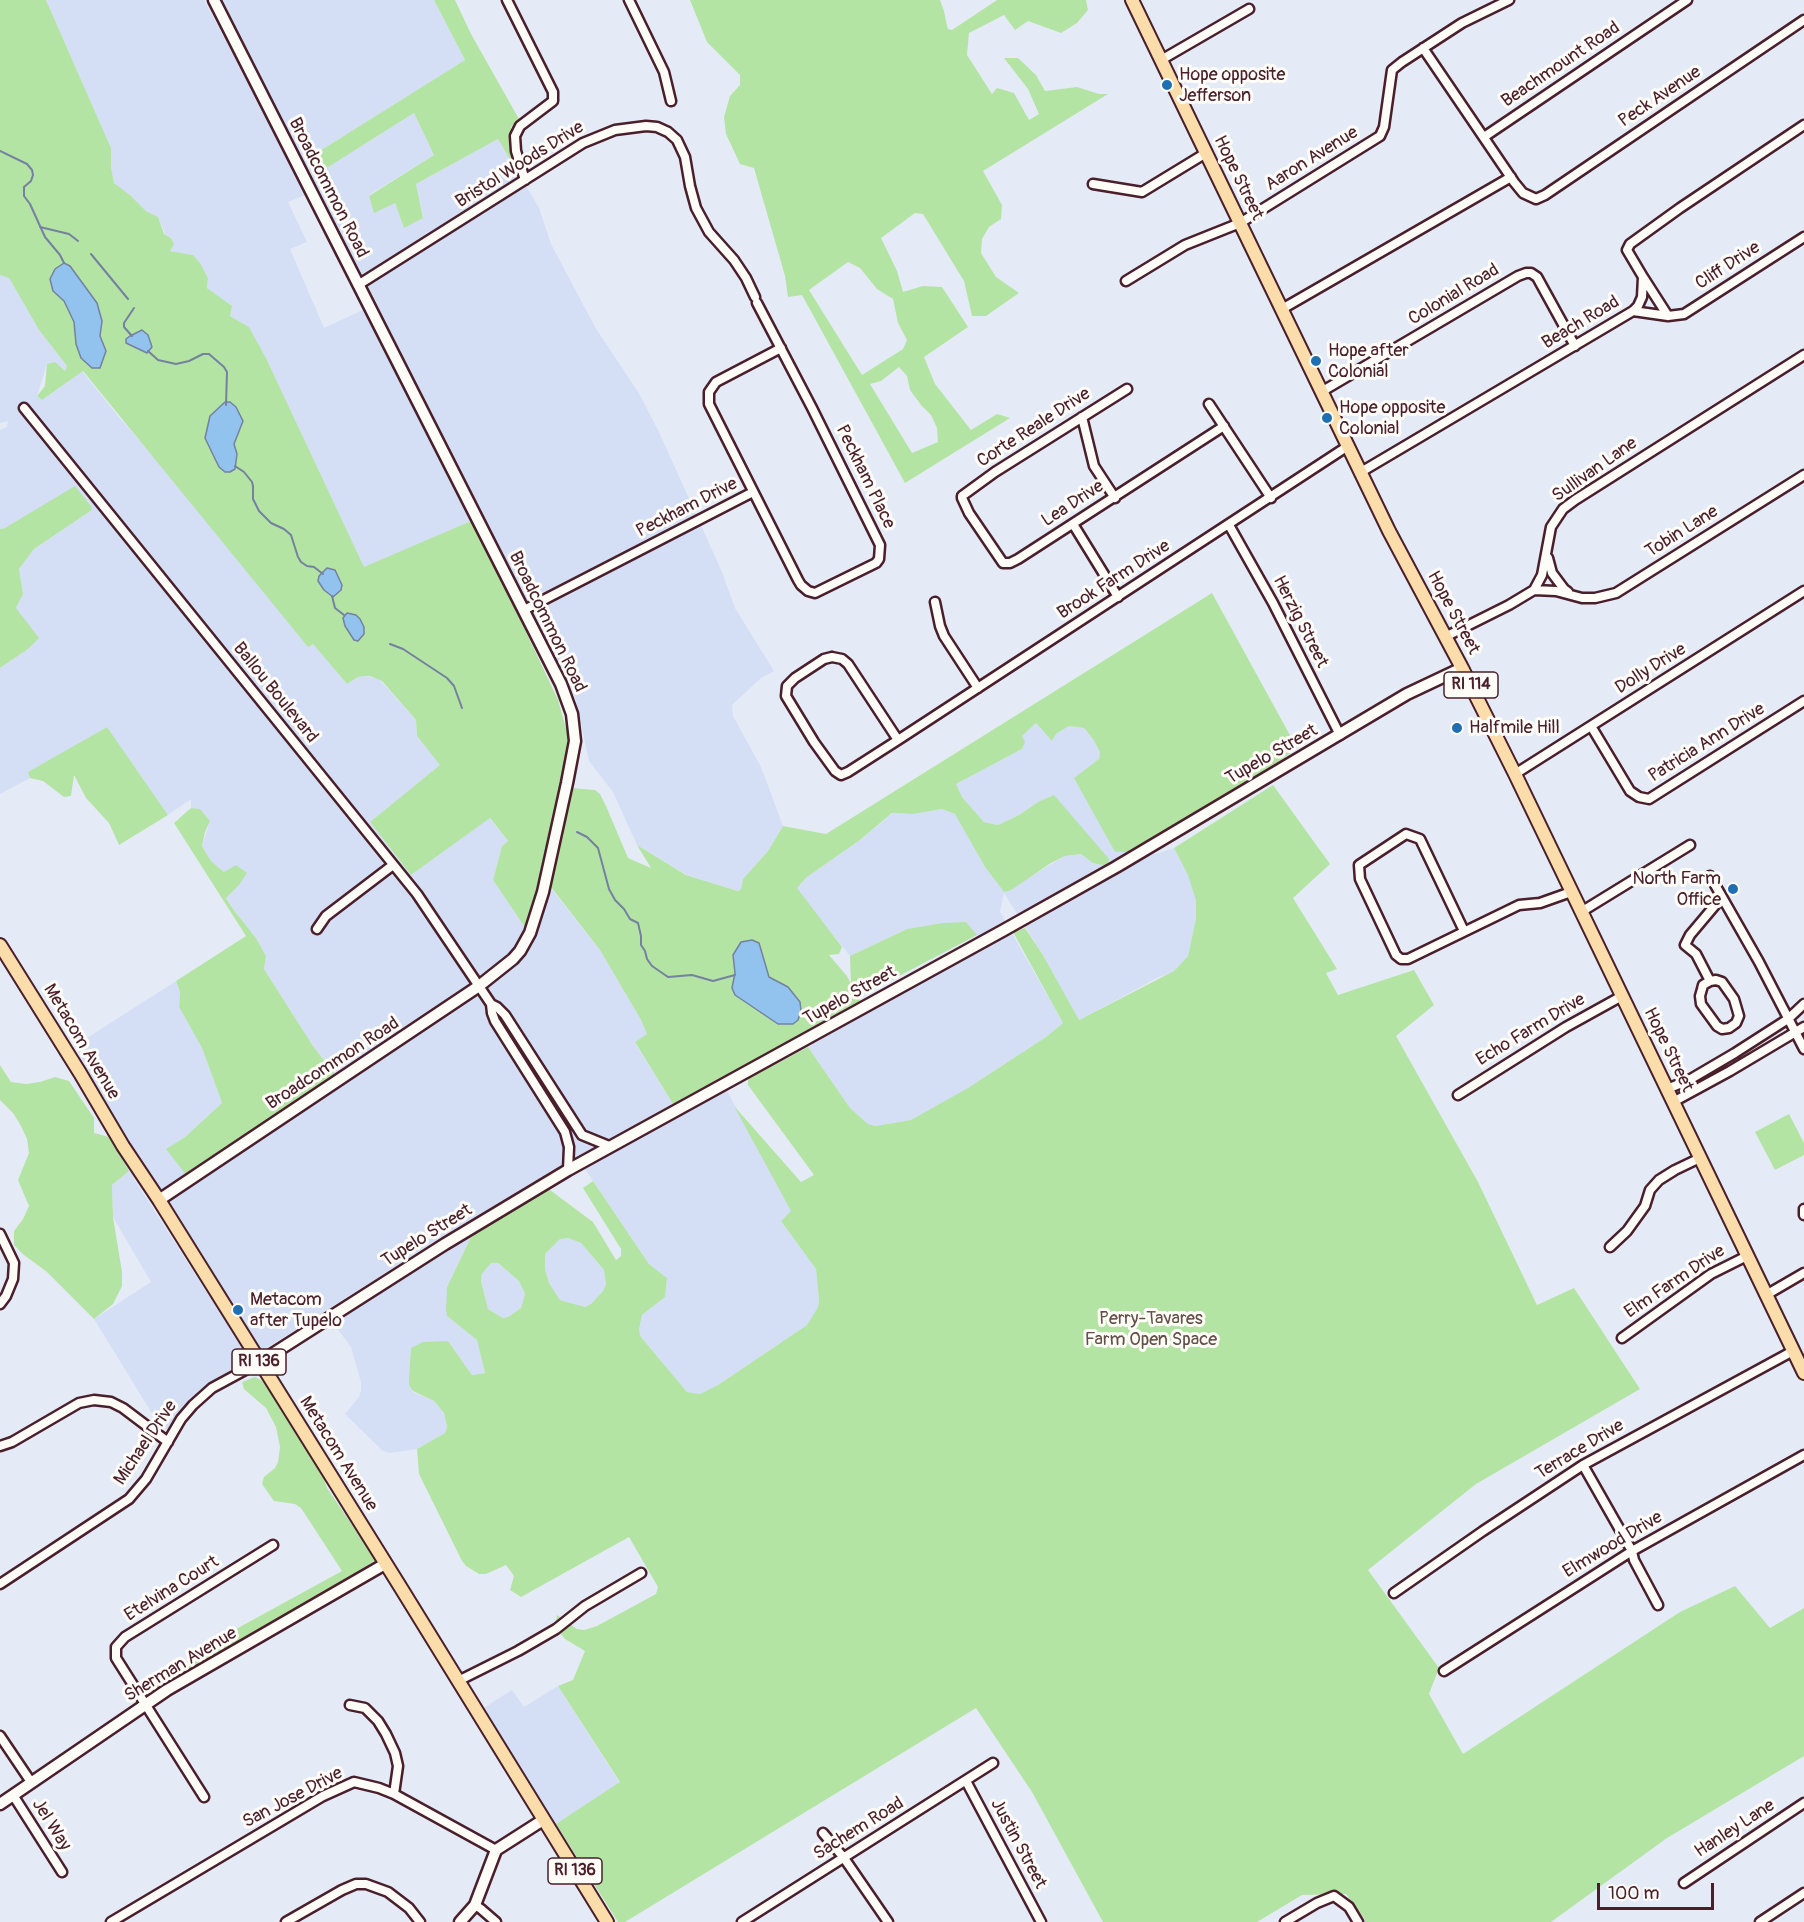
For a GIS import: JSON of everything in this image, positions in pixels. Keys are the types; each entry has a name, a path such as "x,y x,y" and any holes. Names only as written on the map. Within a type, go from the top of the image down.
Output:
{"main road":[{"name":"Hope Street","path":"1132,0 1389,531 1515,774 1804,1373"},
{"name":"Metacom Avenue","path":"0,945 607,1922"}],"street":[{"name":"Broadcommon Road","path":"159,1200 480,986 513,959 530,933 545,882 569,776 574,741 574,728 567,699 524,610 214,0"},
{"path":"507,0 553,92 553,100 520,126 515,136 516,151 525,180"},
{"path":"629,0 661,66 671,100"},
{"name":"Aaron Avenue","path":"1126,281 1185,245 1240,223 1382,133 1392,70 1481,12 1509,0"},
{"name":"Beachmount Road","path":"1484,137 1687,0"},
{"path":"1161,60 1249,9"},
{"name":"Peck Avenue","path":"1510,177 1523,193 1533,199 1545,195 1804,20"},
{"path":"1282,309 1510,177 1423,48"},
{"path":"1668,316 1627,250 1630,244 1804,125"},
{"name":"Bristol Woods Drive","path":"358,285 586,141 615,130 646,126 657,127 668,132 677,140 685,157 696,208 709,232 746,278 756,300"},
{"path":"1093,183 1142,192 1206,153"},
{"name":"Cliff Drive","path":"1633,311 1668,316 1680,315 1804,237"},
{"name":"Colonial Road","path":"1321,392 1526,273 1537,277 1575,346"},
{"name":"Beach Road","path":"1361,471 1633,311 1642,297 1643,277"},
{"name":"Peckham Place","path":"753,492 798,580 808,591 822,591 873,565 879,559 880,545 756,300"},
{"name":"Peckham Drive","path":"524,610 753,492 709,404 709,392 723,377 781,348"},
{"name":"Sullivan Lane","path":"1534,590 1542,575 1549,534 1554,520 1569,504 1804,355"},
{"name":"Corte Reale Drive","path":"962,498 965,492 1127,389"},
{"path":"1209,404 1271,498"},
{"name":"Ballou Boulevard","path":"24,408 429,909 491,1004 495,1021 565,1132 569,1147 568,1170"},
{"path":"1082,417 1094,466 1114,498"},
{"name":"Lea Drive","path":"962,498 969,513 1003,563 1010,563 1224,426"},
{"name":"Brook Farm Drive","path":"898,740 858,677 842,659 832,657 824,659 787,686 788,699 814,742 835,771 841,775 898,740 1348,447"},
{"name":"Tobin Lane","path":"1534,590 1556,591 1595,598 1621,590 1804,475"},
{"path":"1073,524 1118,597"},
{"name":"Herzig Street","path":"1229,525 1273,603 1340,735"},
{"path":"1547,552 1552,573 1564,590 1572,595"},
{"path":"1445,637 1534,590"},
{"name":"Dolly Drive","path":"1515,774 1804,591"},
{"path":"935,602 944,636 978,688"},
{"name":"Tupelo Street","path":"260,1362 445,1244 609,1146 782,1053 1116,867 1407,694 1462,668"},
{"name":"Patricia Ann Drive","path":"1591,726 1630,791 1639,797 1649,799 1804,702"},
{"path":"1464,931 1420,839 1406,834 1359,865 1360,879 1396,955 1401,959 1408,959 1519,905 1540,903 1571,892"},
{"path":"1581,912 1690,844"},
{"path":"317,929 326,916 393,865"},
{"path":"1710,876 1784,1007 1804,1049"},
{"path":"1710,981 1696,954 1685,945 1690,935 1722,897"},
{"path":"1710,981 1722,982 1737,1006 1739,1016 1736,1023 1729,1028 1722,1029 1717,1026 1701,1004 1700,996 1703,985 1710,981"},
{"name":"Echo Farm Drive","path":"1458,1095 1566,1027 1622,996"},
{"name":"Ballou Boulevard","path":"491,1004 505,1015 582,1135 609,1146"},
{"path":"1666,1089 1689,1080 1788,1019 1804,1004"},
{"path":"1673,1102 1804,1027"},
{"path":"1610,1247 1627,1231 1644,1206 1650,1190 1659,1180 1700,1158"},
{"path":"1804,1209 1804,1215"},
{"path":"0,1234 14,1263 14,1271 6,1296 0,1304"},
{"name":"Elm Farm Drive","path":"1622,1338 1711,1274 1747,1256"},
{"path":"1766,1294 1804,1273"},
{"name":"Terrace Drive","path":"1394,1593 1583,1465 1793,1351"},
{"name":"Michael Drive","path":"0,1584 129,1499 146,1479 187,1411 206,1392 260,1362"},
{"path":"0,1446 12,1442 79,1403 94,1400 111,1402 123,1408 168,1443"},
{"name":"Elmwood Drive","path":"1444,1671 1632,1551 1804,1455"},
{"path":"1583,1465 1632,1551 1634,1560 1658,1605"},
{"name":"Etelvina Court","path":"145,1705 116,1658 116,1647 125,1637 273,1545"},
{"name":"Sherman Avenue","path":"0,1804 202,1669 385,1564"},
{"path":"458,1681 556,1629 585,1606 641,1573"},
{"path":"145,1705 204,1797"},
{"path":"350,1705 365,1708 378,1721 386,1734 398,1766 394,1794"},
{"path":"0,1736 31,1782"},
{"name":"Sachem Road","path":"742,1922 993,1763"},
{"name":"Justin Street","path":"966,1781 1041,1922"},
{"name":"San Jose Drive","path":"111,1922 323,1796 354,1782 394,1794 496,1850"},
{"name":"Jel Way","path":"13,1795 62,1872"},
{"name":"Hanley Lane","path":"1684,1883 1804,1803"},
{"path":"460,1922 475,1905 496,1850 543,1820"},
{"path":"823,1833 844,1858 888,1922"},
{"path":"286,1922 342,1890 356,1884 366,1884 388,1892 409,1908 420,1922"},
{"path":"1760,1922 1804,1893"},
{"path":"1285,1922 1334,1896 1348,1907 1358,1922"},
{"path":"475,1905 496,1922"}],"shaded area":[{"path":"46,0 204,0 272,127 305,195 288,202 307,242 290,249 324,328 365,309 471,521 364,568 266,358 249,327 230,316 227,304 207,288 208,278 193,255 170,251 171,238 165,234 158,217 146,211 114,183 111,148"},
{"path":"219,0 434,0 465,60 307,159 318,173 414,113 434,155 369,195 395,203 404,228 423,217 416,184 498,139 539,208 551,244 595,327 640,395 659,432 722,572 735,608 774,671 761,678 732,705 733,716 761,767 783,826 768,851 743,879 741,889 738,891 687,875 637,845 613,792 589,761 576,700 518,582 423,405 291,137"},
{"path":"0,275 9,278 39,330 67,366 65,372 47,364 37,396 42,400 82,371 308,646 313,644 347,684 358,677 379,679 416,720 417,736 441,765 370,822 411,875 489,818 508,841 502,846 493,880 526,929 536,931 550,887 600,950 641,1020 647,1034 635,1043 673,1104 443,1236 215,1381 196,1398 169,1433 153,1415 94,1319 151,1282 113,1217 112,1185 129,1171 209,1296 222,1286 97,1092 76,1045 176,981 180,992 179,1007 202,1048 222,1103 185,1137 166,1149 336,1076 313,1046 264,969 266,956 256,938 226,897 239,885 211,861 202,846 210,821 200,809 191,808 191,799 168,815 107,727 29,772 30,778 0,794 0,668 28,649 16,608 23,594 19,569 34,549 92,510 0,529 0,430 7,427 8,421 0,423"},
{"path":"1036,723 1052,741 1056,734 1069,726 1084,728 1093,739 1100,752 1099,759 1114,852 1132,852 1149,856 1174,848 1188,874 1196,901 1196,918 1188,956 1173,972 1159,977 1079,1020 1043,955 1004,893 1000,912 1063,1023 1046,1037 919,1120 875,1126 868,1124 850,1108 808,1047 970,955 977,935 907,929 850,956 796,889 807,877 860,840 893,813 913,814 942,809 956,814 985,867 1004,892 1065,856 1081,854 1093,863 1038,802 998,825 984,822 962,797 956,784 1022,749 1022,736"},
{"path":"727,1091 792,1211 781,1221 816,1269 819,1300 818,1307 807,1325 718,1385 700,1394 687,1392 641,1337 639,1330 642,1315 665,1297 667,1278 649,1264 585,1169"},
{"path":"472,1235 447,1287 447,1316 477,1340 485,1373 472,1375 448,1341 411,1349 409,1385 413,1392 434,1401 444,1413 447,1427 445,1433 417,1449 390,1453 383,1451 345,1414 359,1397 361,1382 351,1347 334,1324 365,1301"},
{"path":"567,1238 581,1243 604,1270 606,1284 603,1291 585,1307 560,1300 549,1283 545,1269 545,1254 560,1239"},
{"path":"491,1263 498,1263 519,1281 525,1294 521,1308 508,1317 503,1318 488,1309 481,1281 482,1274"},
{"path":"558,1686 620,1783 556,1824 482,1709 512,1690 524,1707"}],"green space":[{"path":"0,0 46,0 111,148 114,183 146,211 158,217 164,234 171,238 174,244 170,251 193,255 208,278 207,288 232,306 230,316 249,327 266,358 364,567 471,521 558,700 568,736 560,787 595,790 600,794 628,858 651,868 637,845 686,875 738,891 741,889 743,879 768,851 783,826 826,834 1212,593 1297,748 1275,765 1132,852 1115,852 1074,778 1099,759 1100,752 1093,739 1084,728 1069,726 1056,734 1052,741 1036,723 1022,736 1025,742 1022,749 956,784 962,797 984,822 998,825 1054,795 1109,859 1107,866 1093,863 1081,854 1065,856 1011,890 1004,892 985,867 955,814 942,809 913,814 892,813 860,840 807,877 797,888 842,947 839,954 829,955 851,984 850,956 907,929 966,922 977,935 865,994 857,993 853,987 860,1001 673,1104 635,1042 647,1034 641,1020 600,950 551,887 537,888 526,929 493,880 502,846 508,841 490,818 411,875 370,822 440,765 417,736 416,720 382,681 365,676 358,677 347,684 313,644 308,647 83,371 42,400 37,396 45,386 47,364 55,362 65,371 67,366 39,330 9,278 0,275"},
{"path":"434,0 455,0 471,34 519,119 511,127 512,163 498,139 416,184 423,218 404,228 395,203 374,213 369,196 434,155 414,113 317,174 307,159 465,60"},
{"path":"690,0 940,0 948,29 952,30 997,0 1086,0 1088,10 1077,23 1061,33 1028,21 1015,30 1004,15 969,33 967,55 992,94 997,88 1014,93 1029,120 1039,114 1028,89 1004,58 1018,58 1036,75 1045,91 1077,87 1099,94 1108,94 983,171 1002,205 1001,219 989,227 982,239 981,253 996,277 1019,293 986,316 972,316 964,281 923,214 915,213 881,238 897,271 903,292 923,286 942,287 968,327 924,357 935,384 971,430 997,414 1010,418 905,483 802,295 788,297 785,276 754,168 740,164 726,134 724,117 730,96 740,85 740,75 707,42","holes":["848,262 860,268 877,289 893,299 898,323 907,340 903,349 862,375 809,290","899,367 907,376 910,390 931,415 937,428 938,442 912,453 870,384 881,381"]},
{"path":"75,486 92,510 34,549 19,569 23,594 16,608 39,638 28,649 0,668 0,529"},
{"path":"107,727 168,815 119,845 109,823 86,798 74,775 71,796 64,797 43,781 30,778 28,772"},
{"name":"Perry-Tavares Farm Open Space","path":"1273,785 1330,864 1293,898 1337,969 1326,973 1338,995 1414,970 1434,1005 1396,1036 1478,1182 1537,1305 1574,1288 1640,1389 1476,1484 1368,1570 1439,1668 1429,1694 1463,1754 1680,1612 1735,1586 1770,1628 1804,1608 1804,1756 1667,1838 1551,1922 1365,1922 1346,1894 1302,1895 1257,1922 1103,1922 1032,1792 976,1708 625,1922 618,1922 556,1824 620,1782 558,1686 573,1680 585,1651 565,1639 555,1627 557,1615 577,1629 584,1630 597,1626 656,1594 658,1587 629,1537 521,1597 510,1590 514,1576 506,1565 486,1574 479,1574 466,1566 419,1474 417,1449 445,1433 447,1427 444,1413 434,1401 413,1391 409,1385 411,1348 423,1342 448,1341 472,1375 485,1373 477,1340 447,1316 447,1287 472,1235 546,1187 593,1222 616,1260 621,1256 621,1249 583,1188 593,1181 649,1264 667,1278 665,1297 642,1315 639,1330 641,1337 687,1392 700,1394 718,1385 807,1325 818,1307 819,1300 816,1269 781,1221 791,1211 734,1106 801,1182 814,1175 748,1085 748,1079 808,1047 850,1108 868,1124 875,1126 911,1120 968,1088 1046,1037 1063,1023 1013,932 1025,928 1043,955 1079,1020 1174,971 1188,956 1196,918 1196,901 1188,875 1174,848","holes":["568,1238 581,1243 604,1270 606,1284 603,1291 585,1307 560,1300 549,1283 545,1269 545,1254 560,1239","491,1263 498,1263 519,1281 525,1294 521,1308 508,1317 503,1318 488,1309 481,1281 482,1274"]},
{"path":"191,808 200,809 210,821 202,846 211,861 224,872 236,865 247,873 226,898 256,938 266,956 264,969 313,1046 336,1076 187,1176 166,1149 185,1137 222,1103 202,1048 179,1007 180,992 176,981 246,936 174,823"},
{"path":"0,1065 11,1082 26,1084 55,1077 69,1081 94,1118 94,1133 109,1137 129,1171 112,1185 113,1217 122,1272 122,1286 113,1304 94,1319 47,1272 14,1245 14,1231 29,1206 18,1180 29,1153 27,1139 21,1126 13,1113 0,1100"},
{"path":"1789,1114 1804,1143 1804,1155 1775,1170 1755,1132"},
{"path":"255,1377 272,1390 318,1461 327,1488 376,1560 185,1676 150,1692 145,1687 148,1681 186,1662 227,1634 342,1571 301,1508 295,1504 274,1501 262,1484 264,1477 275,1468 278,1462 280,1447 276,1427 266,1408 244,1389 242,1382"}],"water":[{"path":"64,263 70,266 97,303 102,321 100,336 106,351 100,368 92,368 81,358 76,344 74,322 64,301 53,291 50,279 55,269"},
{"path":"142,330 148,335 152,347 147,353 126,343 126,339"},
{"path":"225,402 230,402 236,407 243,421 234,444 237,454 235,469 230,472 225,472 219,467 205,438 210,416"},
{"path":"327,568 335,570 342,585 341,590 333,597 318,581 319,576"},
{"path":"347,613 356,615 364,627 364,634 358,641 354,640 345,626 343,618"},
{"path":"752,940 759,943 769,977 788,987 800,1002 801,1011 798,1020 793,1024 778,1024 735,995 732,988 735,973 733,955 741,942"}],"waterway":[{"path":"0,151 27,164 32,170 31,181 24,187 24,196 45,237 64,263"},
{"path":"40,227 69,234 78,241"},
{"path":"91,254 128,299"},
{"path":"132,336 124,327 124,323 134,308"},
{"path":"148,351 158,360 176,364 209,354 227,372 226,405"},
{"path":"235,466 252,482 253,499 259,511 271,523 291,535 301,562 314,567 323,574"},
{"path":"332,596 335,608 344,615"},
{"path":"390,644 403,649 447,678 454,686 462,708"},
{"path":"577,832 587,837 598,848 609,889 630,919 638,923 641,945 652,966 668,977 692,975 713,981 735,975"}],"place":[{"name":"Hope opposite Jefferson","path":"1167,85"},
{"name":"Hope after Colonial","path":"1316,361"},
{"name":"Hope opposite Colonial","path":"1327,418"},
{"name":"Halfmile Hill","path":"1457,728"},
{"name":"North Farm Office","path":"1733,889"},
{"name":"Metacom after Tupelo","path":"238,1310"}]}
